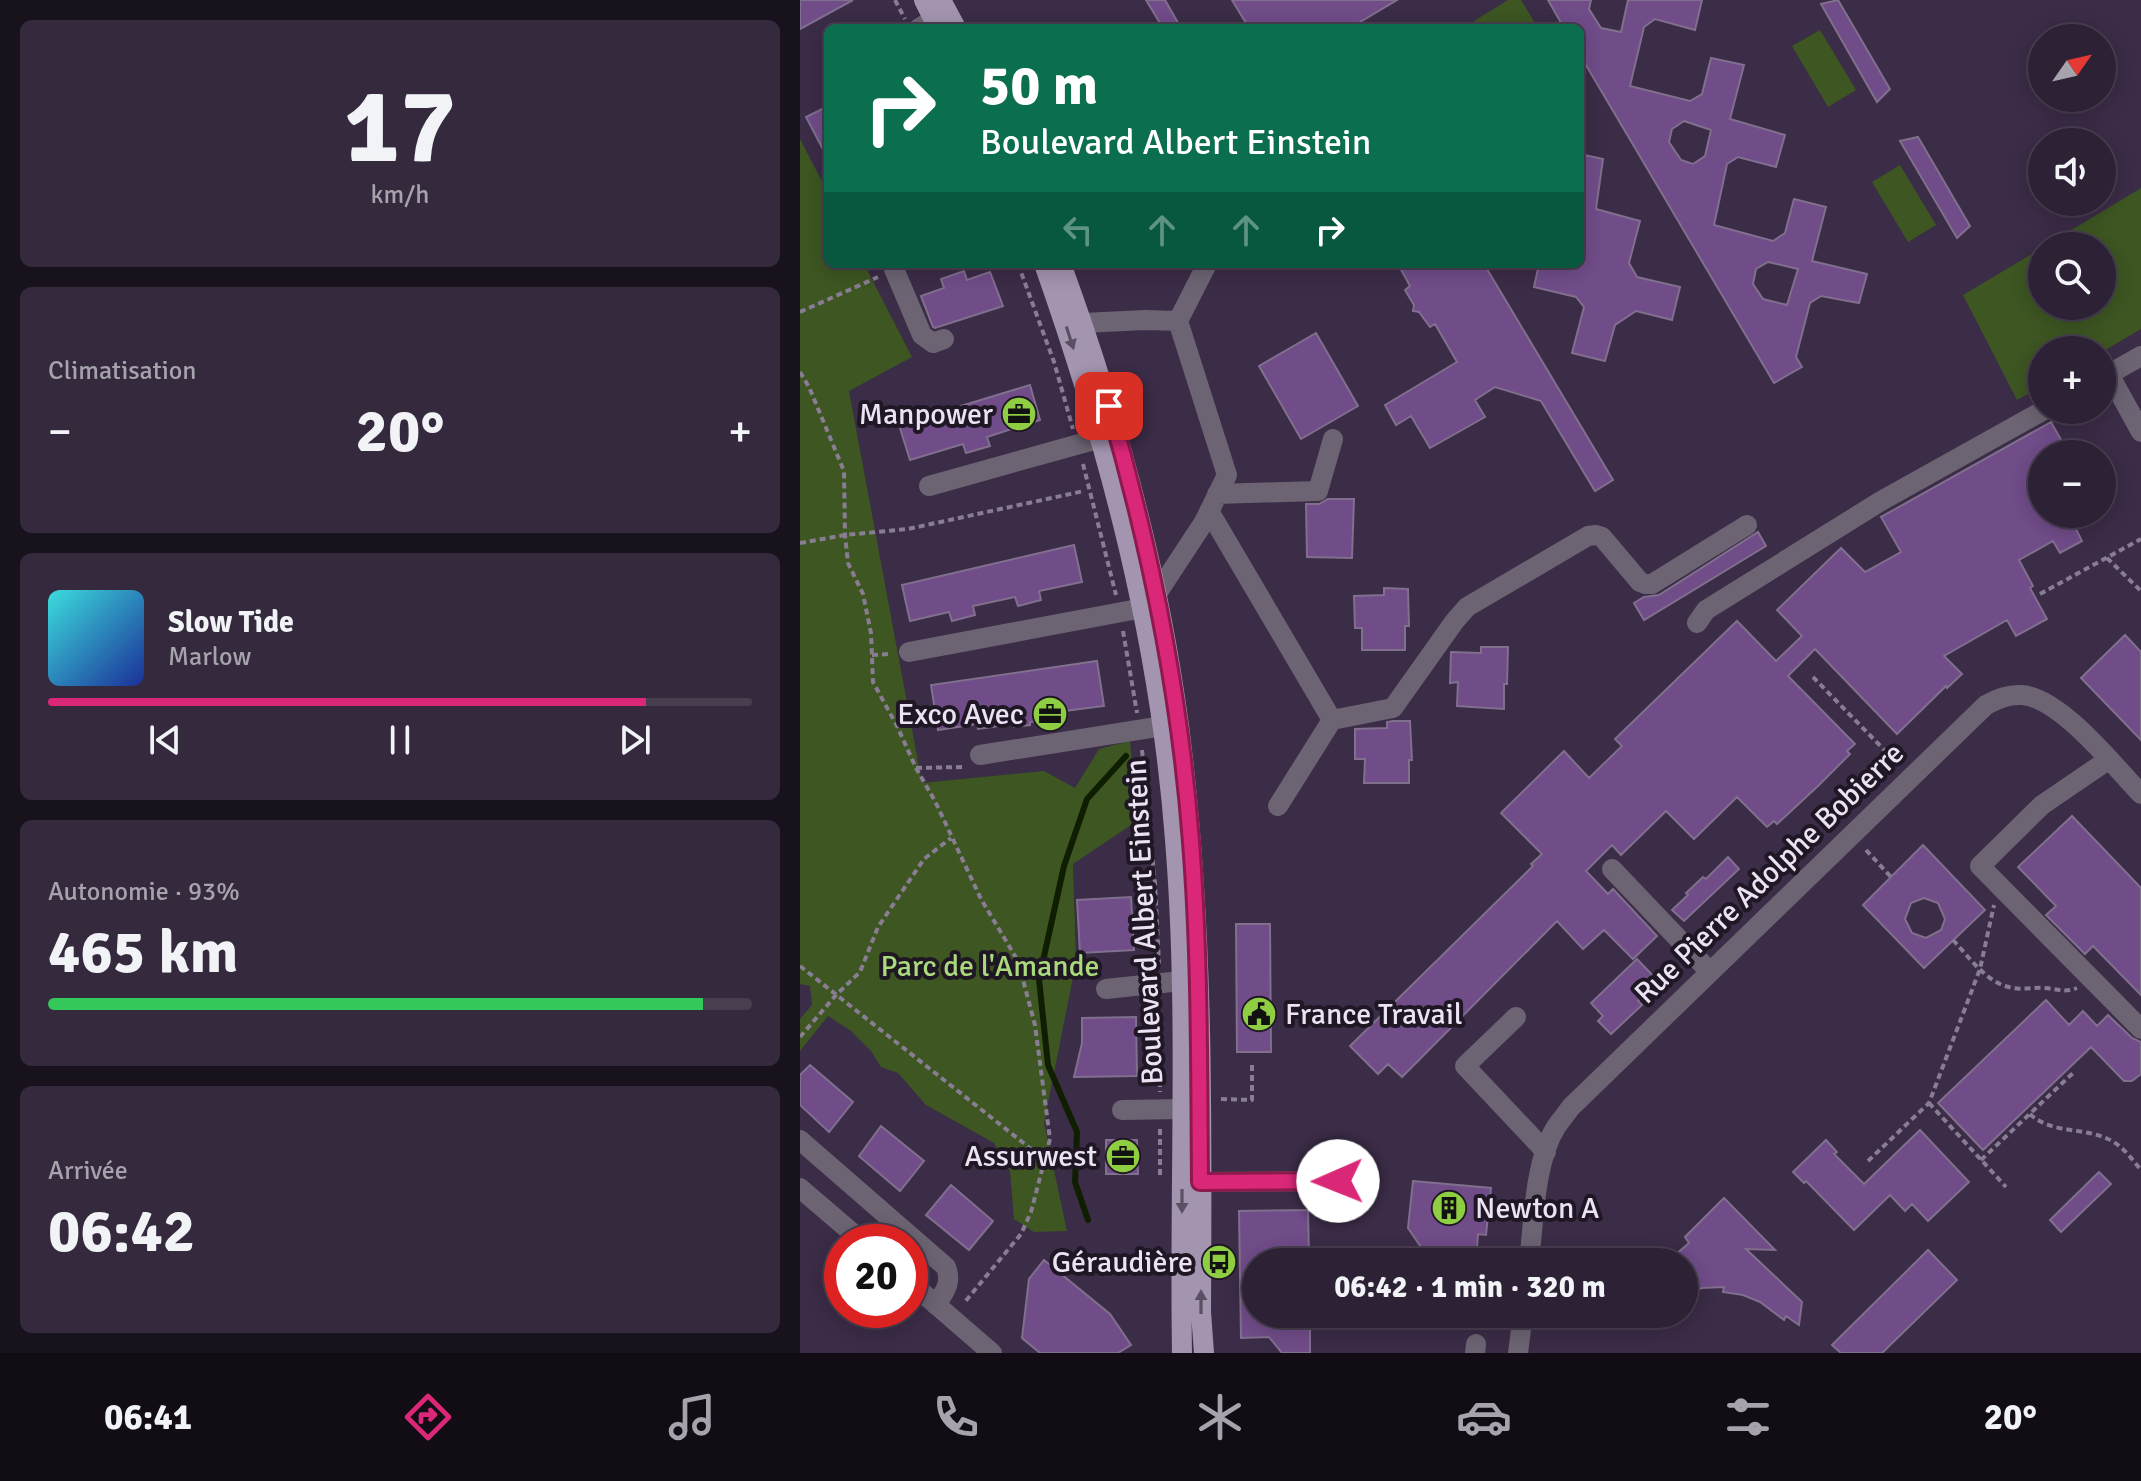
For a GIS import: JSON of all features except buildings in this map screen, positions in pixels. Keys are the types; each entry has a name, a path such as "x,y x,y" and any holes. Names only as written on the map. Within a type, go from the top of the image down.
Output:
{"main road":[{"path":"924,0 933,19"},
{"name":"Boulevard Albert Einstein","path":"1045,268 1071,341 1150,601 1176,841 1181,981 1200,1182 1204,1353"},
{"name":"Boulevard Albert Einstein","path":"1062,268 1083,323 1126,464 1150,601 1179,725 1191,841 1199,985 1191,1104 1182,1353"}],"street":[{"path":"909,652 1119,612 1150,601 1227,475 1178,321 1205,268"},
{"path":"894,269 922,335 933,343 944,339"},
{"path":"1083,323 1178,321"},
{"path":"2116,370 2141,356"},
{"path":"2116,393 2141,432"},
{"path":"1697,623 1706,610 1881,501 2028,419"},
{"path":"929,486 1101,438"},
{"path":"1213,502 1318,491 1333,439"},
{"path":"1213,502 1332,720"},
{"path":"1278,806 1332,720 1393,708 1467,607 1588,536 1602,537 1640,582 1652,584 1747,525"},
{"name":"Rue Pierre Adolphe Bobierre","path":"1531,1248 1546,1152 1555,1129 1571,1107 1986,705 2002,696 2023,695 2043,701 2063,714 2141,794"},
{"path":"980,755 1163,726"},
{"path":"2108,760 2042,805 1980,866 2141,1029"},
{"path":"1612,869 1710,972"},
{"path":"1106,989 1181,981"},
{"path":"1516,1017 1465,1066 1546,1152"},
{"path":"1122,1110 1191,1104"},
{"path":"800,1140 946,1267 950,1276 948,1287 936,1305"},
{"path":"1200,1182 1338,1181"},
{"path":"800,1188 842,1224"},
{"path":"928,1298 992,1353"},
{"path":"1518,1353 1521,1328"}],"path":[{"path":"895,0 908,24"},
{"path":"1019,268 1054,362 1078,445 1119,612 1140,730 1155,883 1160,984 1160,1182"},
{"path":"800,312 894,269"},
{"path":"800,372 815,399 844,471 848,563 863,594 871,633 873,682 935,801 981,899 1018,961 1035,1025 1050,1139 1045,1160 1031,1212 1021,1234 963,1304"},
{"path":"800,543 908,529 1084,491"},
{"path":"2040,594 2141,539"},
{"path":"2107,558 2141,591"},
{"path":"1813,677 1910,778"},
{"path":"916,768 962,767 980,755"},
{"path":"800,1037 860,972 878,927 924,859 952,838"},
{"path":"1866,850 1891,877"},
{"path":"1868,1161 1929,1103 1980,969 1992,907 2003,890"},
{"path":"1953,940 1998,985 2068,992 2094,981"},
{"path":"800,966 1045,1160"},
{"path":"1191,1104 1252,1100 1252,1061"},
{"path":"1981,1160 2073,1073"},
{"path":"1929,1103 2006,1187"},
{"path":"2030,1114 2047,1125 2110,1139 2141,1170"}],"green space":[{"path":"1508,0 1521,0 1536,24 1474,24"},
{"path":"1820,30 1856,90 1828,107 1792,46"},
{"name":"Parc de l'Amande","path":"800,139 824,185 824,268 866,268 912,357 849,391 922,783 1044,771 1075,788 1099,749 1130,741 1137,821 1073,864 1076,962 1044,1123 1067,1231 1034,1232 1014,1219 1010,1171 994,1143 926,1105 898,1073 881,1067 871,1051 851,1031 828,1016 800,1051 800,1019 812,1005 810,986 800,984"},
{"path":"1900,165 1936,225 1908,242 1872,182"},
{"path":"2141,188 2141,329 2116,344 2116,336 2028,336 2028,394 2017,400 1963,295 2028,256 2028,320 2116,320 2116,232 2068,232 2095,216 2116,216 2116,203"}],"waterway":[{"path":"1088,1220 1075,1182 1077,1132 1048,1065 1039,979 1064,866 1087,799 1126,756"}],"place":[{"name":"Manpower","path":"1019,414"},
{"name":"Exco Avec","path":"1050,714"},
{"name":"France Travail","path":"1259,1014"},
{"name":"Assurwest","path":"1123,1156"},
{"name":"Newton A","path":"1449,1208"},
{"name":"Géraudière","path":"1219,1262"}],"route":[{"path":"1109,406 1126,464 1156,595 1179,725 1191,841 1199,985 1200,1182 1338,1181"}]}
